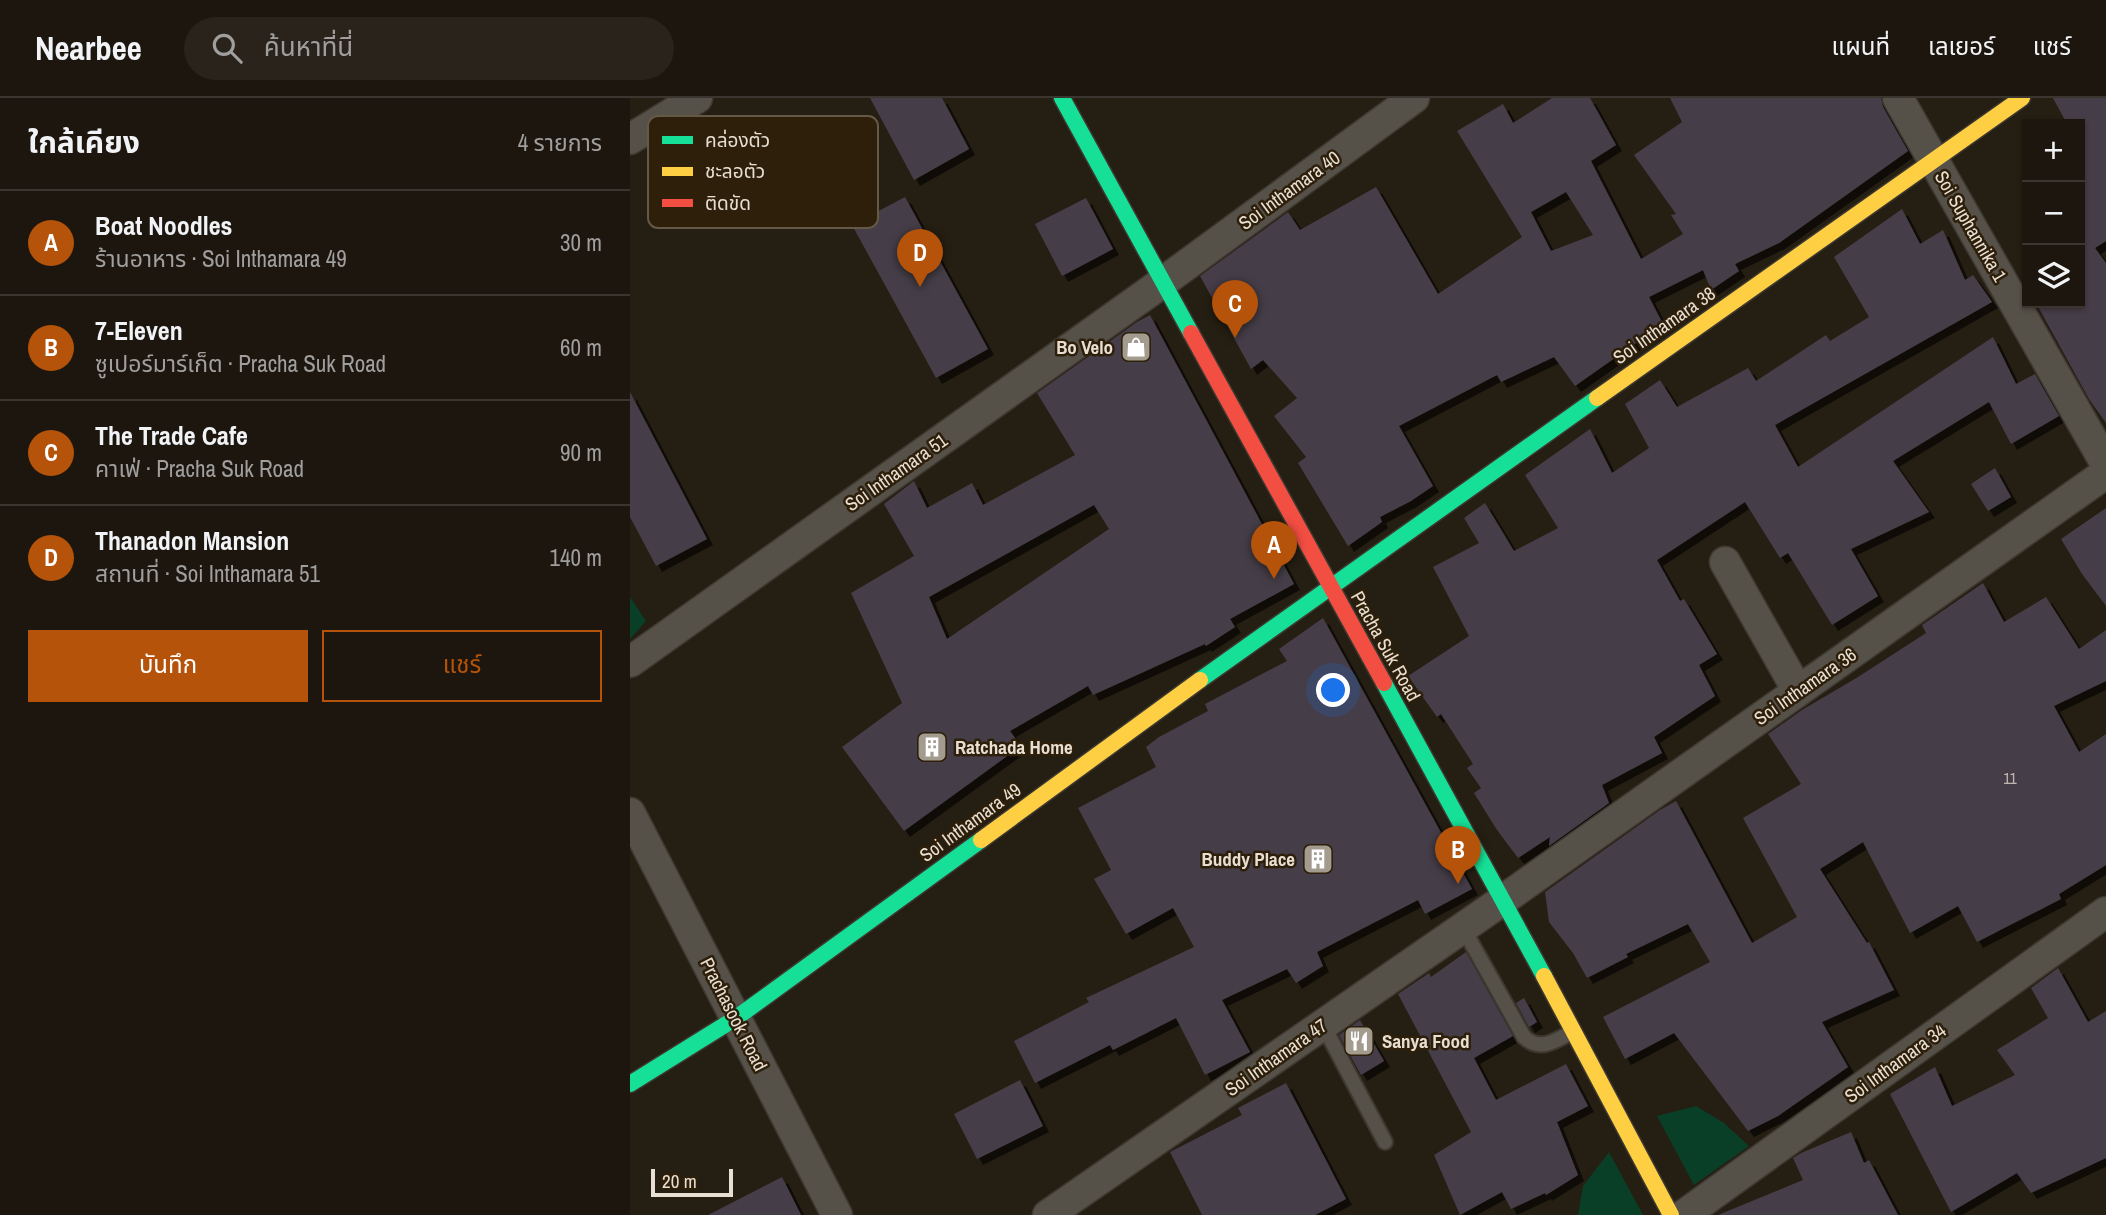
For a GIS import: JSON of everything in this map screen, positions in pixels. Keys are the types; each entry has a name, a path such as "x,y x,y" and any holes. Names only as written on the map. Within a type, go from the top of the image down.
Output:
{"street":[{"path":"668,116 697,98"},
{"name":"Pracha Suk Road","path":"1062,98 1503,900 1671,1215"},
{"name":"Soi Inthamara 40","path":"1163,282 1414,98"},
{"name":"Soi Suphannika 1","path":"1898,98 2106,464"},
{"name":"Soi Inthamara 38","path":"1329,586 2022,98"},
{"path":"630,139 648,128"},
{"name":"Soi Inthamara 51","path":"630,662 1163,282"},
{"name":"Soi Inthamara 36","path":"1503,900 2106,473"},
{"path":"1725,562 1798,691"},
{"name":"Soi Inthamara 49","path":"630,1084 736,1018 1329,586"},
{"name":"Prachasook Road","path":"630,813 837,1215"},
{"name":"Soi Inthamara 47","path":"1048,1215 1503,900"},
{"name":"Soi Inthamara 34","path":"1684,1215 2106,912"}],"lane":[{"path":"1463,928 1524,1037 1530,1043 1544,1046 1574,1032"},
{"path":"1323,1024 1385,1142"}],"green space":[{"path":"630,597 646,621 630,639"},
{"path":"1696,1106 1724,1123 1749,1146 1694,1185 1657,1116"},
{"path":"1609,1152 1643,1215 1578,1215 1583,1186"}],"building":[{"path":"870,98 942,98 969,149 914,180"},
{"path":"1552,98 1590,98 1616,145 1591,161 1641,259 1683,234 1671,215 1676,214 1634,155 1682,122 1670,98 1881,98 1883,107 1908,151 1779,243 1735,264 1739,271 1711,290 1703,270 1649,297 1662,322 1575,386 1554,357 1501,382 1497,375 1399,426 1433,486 1380,517 1382,522 1348,546 1298,463 1306,457 1274,416 1297,398 1263,360 1251,369 1200,276 1288,212 1300,230 1376,187 1438,294 1522,237 1457,131 1503,104 1513,123","holes":["1566,192 1593,235 1551,251 1531,212"]},
{"path":"2053,98 2106,98 2106,241 2095,248 2106,263 2106,423 2089,399 2039,308 2085,308 2085,119 2064,119"},
{"path":"905,197 988,349 936,378 854,228 878,228 878,211"},
{"path":"1086,198 1113,249 1062,276 1035,224"},
{"path":"1902,209 1920,244 1943,230 1965,280 1973,275 1992,302 1775,425 1798,467 1993,337 2016,384 2035,374 2059,416 2011,444 1989,402 1893,461 1929,512 1851,549 1878,596 1832,625 1788,553 1780,558 1745,502 1657,560 1680,601 1684,599 1717,654 1699,665 1715,696 1654,737 1662,753 1602,785 1609,803 1549,846 1550,837 1518,858 1474,793 1481,788 1467,768 1473,764 1441,714 1437,717 1408,676 1469,636 1433,567 1479,543 1464,518 1485,503 1514,551 1558,528 1525,475 1590,429 1612,473 1649,448 1625,404 1660,380 1677,407 1748,368 1756,381 1826,335 1830,341 1869,317 1834,257"},
{"path":"1150,315 1294,584 1230,619 1235,627 1206,646 1205,644 1093,695 1088,686 1010,731 1021,746 904,831 842,747 902,703 851,593 914,556 884,504 914,481 927,508 972,483 983,505 1075,455 1037,393","holes":["1094,505 1109,529 947,639 929,597"]},
{"path":"630,392 707,539 656,566 630,517"},
{"path":"1995,468 2011,497 1988,511 1971,484"},
{"path":"2106,508 2106,606 2061,539"},
{"path":"1983,583 2004,622 2046,597 2079,649 2106,630 2106,681 2054,706 2079,752 2106,734 2106,865 2059,894 2061,899 1977,942 1958,906 1910,933 1863,842 1820,869 1867,943 1869,942 1894,990 1822,1022 1848,1067 1778,1116 1748,1131 1674,1033 1625,1059 1603,1017 1710,962 1688,924 1626,954 1628,957 1587,978 1573,953 1549,922 1545,892 1676,801 1752,943 1797,917 1743,818 1801,784 1768,734 1926,633 1922,625"},
{"path":"1323,618 1472,889 1425,914 1418,900 1317,952 1323,966 1296,983 1287,969 1222,1000 1250,1052 1205,1075 1176,1018 1113,1050 1110,1045 1035,1083 1014,1041 1089,1002 1086,998 1194,947 1173,908 1126,934 1094,879 1111,870 1078,808 1156,767 1146,747 1159,737 1208,711 1205,704 1287,661 1279,649"},
{"path":"1466,952 1513,1036 1474,1058 1496,1100 1566,1064 1588,1106 1557,1122 1578,1175 1546,1195 1545,1193 1511,1209 1502,1192 1460,1215 1434,1155 1471,1132 1398,994 1429,973 1431,977"},
{"path":"2058,968 2088,1022 2106,1011 2106,1158 2031,1193 2017,1173 1951,1212 1890,1094 1935,1067 1952,1106 2015,1075 1997,1050 2048,1018 2031,988"},
{"path":"1524,998 1537,1022 1529,1027 1516,1003"},
{"path":"1360,1020 1384,1061 1361,1075 1339,1035"},
{"path":"1020,1080 1043,1126 977,1159 954,1114"},
{"path":"1286,1083 1346,1199 1315,1215 1202,1215 1170,1152 1242,1115 1238,1108"},
{"path":"1851,1132 1864,1163 1869,1160 1898,1215 1718,1215 1803,1180 1793,1158"},
{"path":"782,1177 801,1215 708,1215"}],"traffic: fast":[{"path":"1062,98 1191,333"},
{"path":"1200,680 1597,398"},
{"path":"1384,683 1544,976"},
{"path":"630,1084 736,1018 981,840"}],"traffic: slow":[{"path":"1597,398 2022,98"},
{"path":"981,840 1200,680"},
{"path":"1544,976 1671,1215"}],"traffic: jam":[{"path":"1191,333 1384,683"}],"place":[{"name":"Thanadon Mansion","path":"920,287"},
{"name":"The Trade Cafe","path":"1235,338"},
{"name":"Bo Velo","path":"1136,347"},
{"name":"Boat Noodles","path":"1274,579"},
{"name":"Ratchada Home","path":"932,747"},
{"name":"Buddy Place","path":"1318,859"},
{"name":"7-Eleven","path":"1458,884"},
{"name":"Sanya Food","path":"1359,1041"}]}
